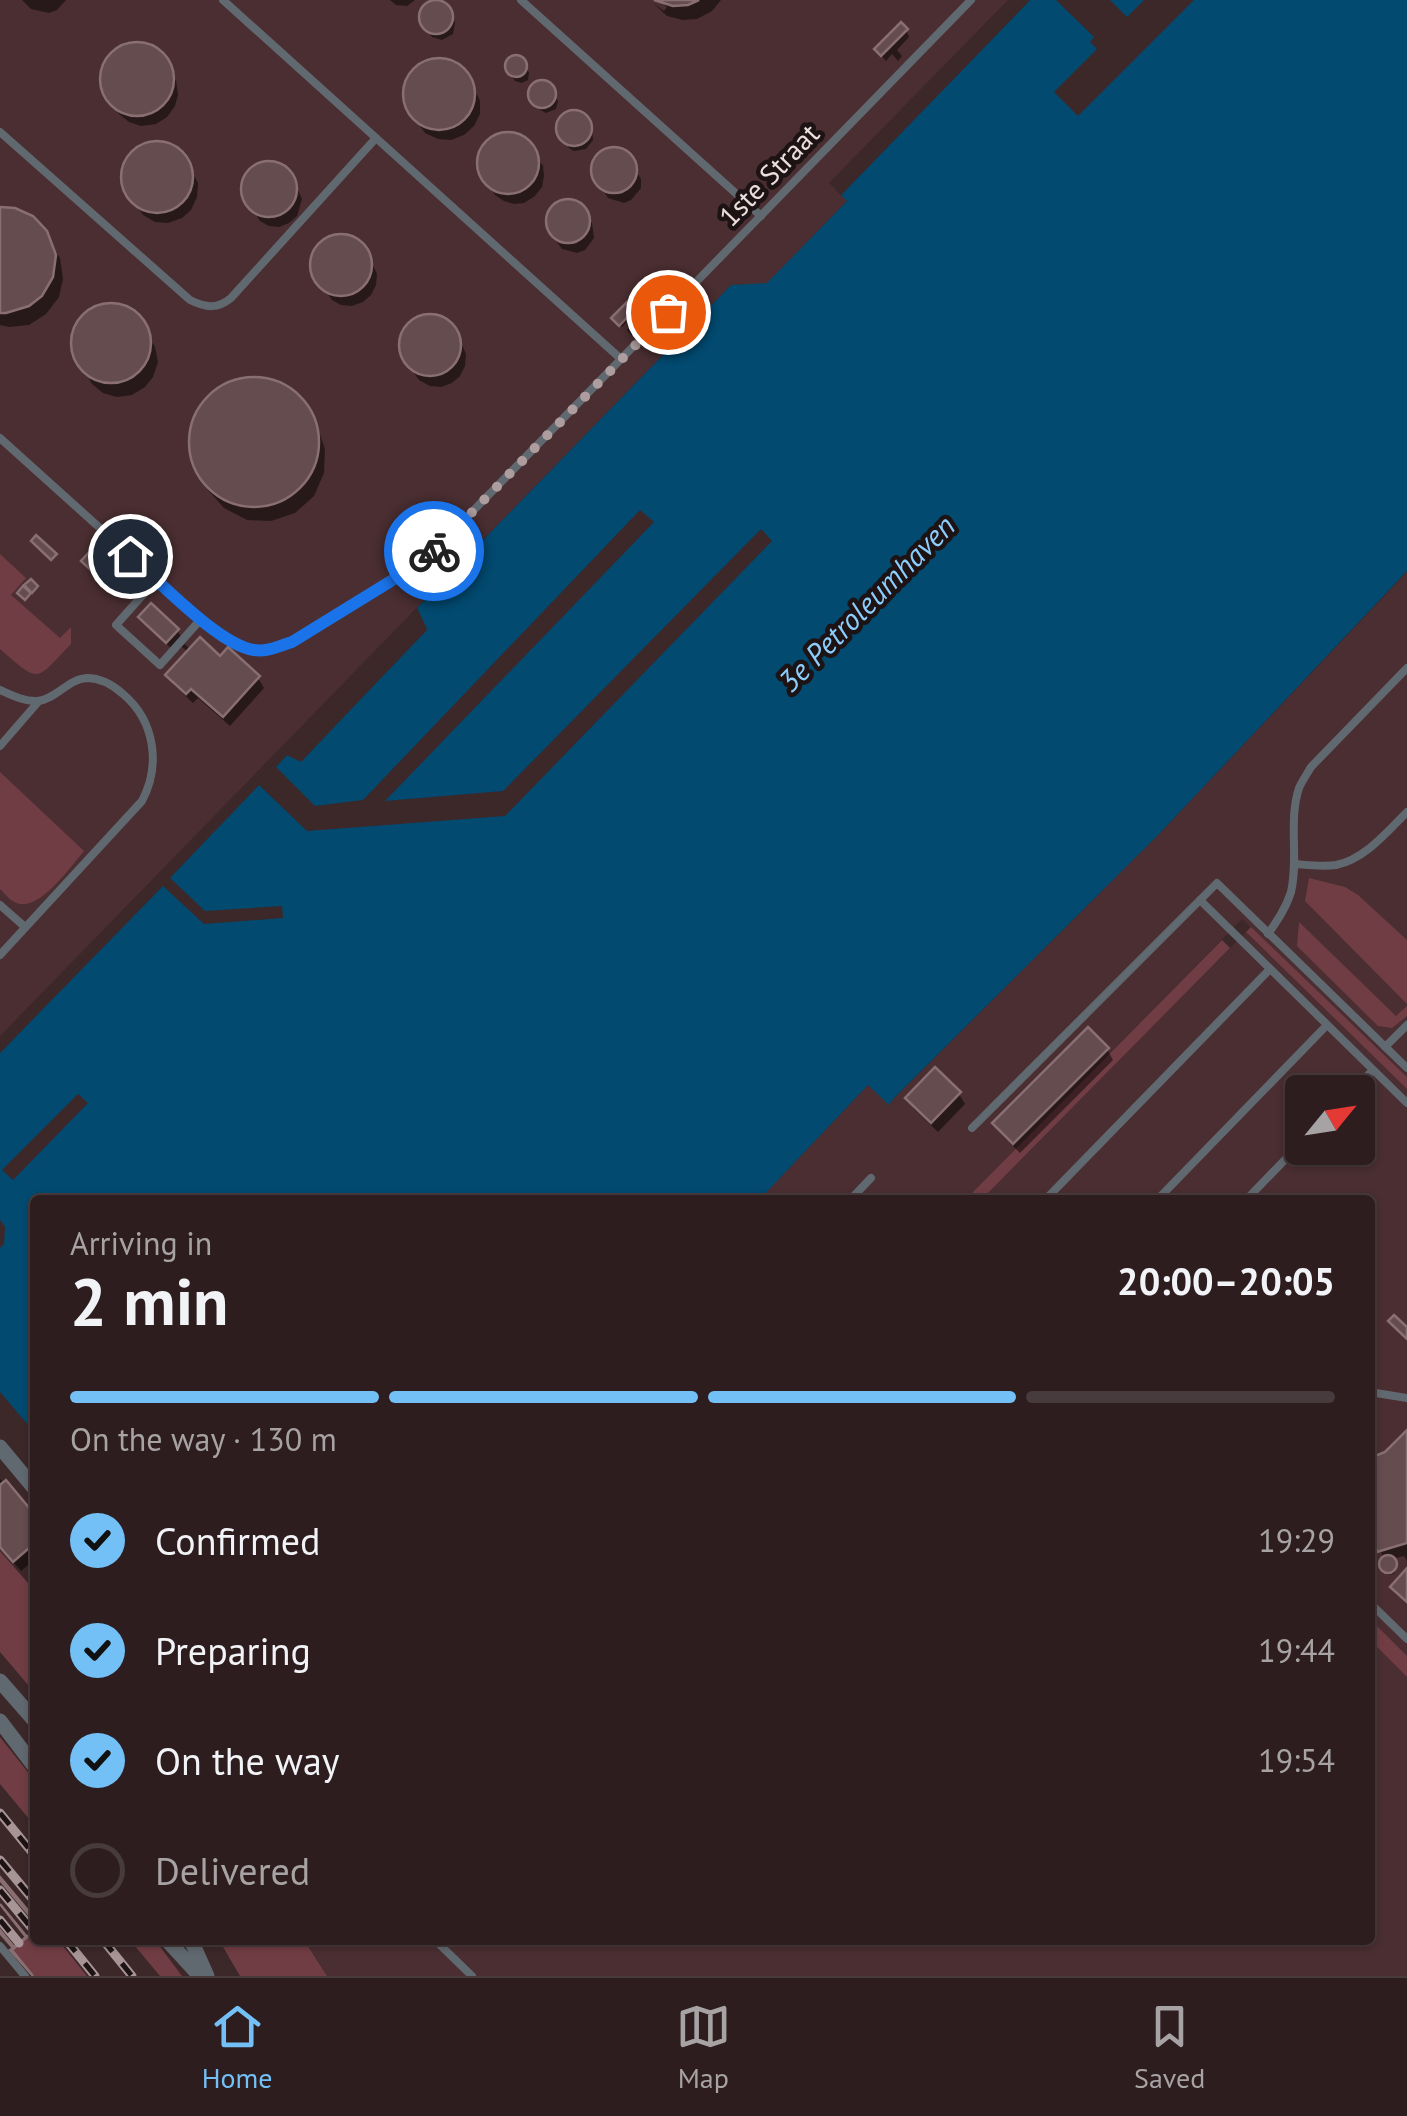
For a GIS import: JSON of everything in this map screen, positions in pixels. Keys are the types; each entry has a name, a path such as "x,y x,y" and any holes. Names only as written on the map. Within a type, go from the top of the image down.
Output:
{"street":[{"path":"0,1447 30,1482"},
{"path":"0,1680 30,1715"},
{"path":"0,1722 30,1761"},
{"path":"172,1945 203,1976"},
{"path":"193,1945 203,1976"}],"lane":[{"path":"223,0 621,359"},
{"path":"521,0 760,216"},
{"name":"1ste Straat","path":"201,619 222,638 240,647 258,651 282,646 430,555 971,0"},
{"path":"0,132 190,300 202,306 222,305 232,298 376,138"},
{"path":"0,438 157,579 201,619 160,665 116,626 157,579"},
{"path":"1268,934 1284,910 1290,892 1300,786 1311,767 1407,668"},
{"path":"0,746 39,701 73,681 99,679 117,689 140,712 153,746 154,766 142,801 0,955"},
{"path":"0,690 39,701"},
{"path":"1295,864 1336,865 1356,858 1407,812"},
{"path":"972,1128 1216,884 1407,1068"},
{"path":"1200,900 1407,1103"},
{"path":"0,905 25,928"},
{"path":"1050,1195 1270,970"},
{"path":"1385,1047 1407,1024"},
{"path":"1162,1195 1327,1025"},
{"path":"1368,1075 1373,1070"},
{"path":"1251,1195 1285,1160"},
{"path":"855,1195 871,1178"},
{"path":"1375,1393 1407,1398"},
{"path":"1375,1607 1407,1639"},
{"path":"440,1945 472,1976"},
{"path":"0,1946 25,1976"}],"shaded area":[{"path":"0,0 1008,0 829,183 847,201 767,284 731,285 0,1036"},
{"path":"0,554 26,578 11,595 60,638 71,627 71,644 37,674 23,669 0,649"},
{"path":"1407,572 1407,1077 1242,919 970,1195 764,1195 868,1085 890,1104 1158,835"},
{"path":"0,772 84,851 55,885 29,903 14,902 0,889"},
{"path":"1309,878 1345,887 1358,895 1407,940 1407,1004 1305,901"},
{"path":"1299,922 1396,1016 1407,1006 1407,1016 1392,1028 1378,1026 1297,946"},
{"path":"1251,927 1407,1077 1407,1089 1246,932"},
{"path":"1246,932 1407,1089 1407,1656 1375,1624 1375,1195 985,1195"},
{"path":"1222,940 1230,948 986,1195 970,1195"},
{"path":"0,1551 30,1585 30,1687 0,1652"},
{"path":"1375,1624 1407,1656 1407,1677 1375,1645"},
{"path":"1375,1645 1407,1677 1407,1976 327,1976 307,1945 1375,1945"},
{"path":"0,1737 30,1775 30,1820 0,1784"},
{"path":"30,1934 30,1945 62,1945 87,1976 33,1976 12,1949"},
{"path":"134,1945 159,1945 182,1976 160,1976"},
{"path":"222,1945 307,1945 327,1976 240,1976"}],"water":[{"name":"3e Petroleumhaven","path":"1030,0 1407,0 1407,571 1158,835 889,1105 868,1085 764,1195 30,1195 30,1427 0,1392 0,1248 5,1227 0,1220 0,1053 287,755 301,761 427,630 417,608 731,285 767,283 847,201 841,195"}],"pier":[{"path":"1023,0 1030,0 841,195 837,191"},
{"path":"1056,0 1110,0 1127,17 1144,0 1194,0 1078,116 1054,92 1097,49 1090,42 1094,37"},
{"path":"640,510 654,522 385,801 503,791 761,529 772,541 505,816 307,831 259,785 170,878 205,911 282,906 283,918 204,924 163,886 0,1053 0,1046 284,752 289,750 300,756 421,629 413,611 417,608 427,629 301,762 287,755 276,767 315,806 363,800"},
{"path":"78,1094 88,1103 13,1180 2,1170"}],"building":[{"path":"436,0 448,5 453,17 448,29 436,34 424,29 419,17 424,5"},
{"path":"654,0 699,0 673,6"},
{"path":"901,22 908,29 881,56 874,49"},
{"path":"137,42 163,53 174,79 163,105 137,116 111,105 100,79 111,53"},
{"path":"516,55 524,58 524,74 516,77 508,74 505,66 508,58"},
{"path":"439,58 453,60 465,68 473,80 473,108 465,120 453,128 439,130 425,128 413,120 405,108 403,94 405,80 413,68 425,60"},
{"path":"542,80 552,84 556,94 552,104 542,108 532,104 528,94 532,84"},
{"path":"574,110 587,115 592,128 587,141 574,146 561,141 556,128 561,115"},
{"path":"508,132 530,141 539,163 530,185 508,194 486,185 477,163 486,141"},
{"path":"157,141 171,143 183,151 191,163 191,191 183,203 171,211 157,213 143,211 131,203 123,191 121,177 123,163 131,151 143,143"},
{"path":"614,147 630,154 637,170 630,186 614,193 598,186 591,170 598,154"},
{"path":"269,161 289,169 297,189 289,209 269,217 249,209 241,189 249,169"},
{"path":"568,199 584,205 590,221 584,237 568,243 552,237 546,221 552,205"},
{"path":"0,207 33,216 47,231 56,255 53,277 42,296 29,306 6,313 0,313"},
{"path":"341,234 363,243 372,265 363,287 341,296 319,287 310,265 319,243"},
{"path":"632,297 640,304 619,326 611,318"},
{"path":"111,303 126,306 139,315 148,328 148,358 139,371 126,380 111,383 96,380 83,371 74,358 71,343 74,328 83,315 96,306"},
{"path":"430,314 452,323 461,345 452,367 430,376 408,367 399,345 408,323"},
{"path":"254,377 279,381 300,396 315,417 319,442 315,467 300,488 279,503 254,507 229,503 208,488 193,467 189,442 193,417 208,396 229,381"},
{"path":"36,535 57,554 51,560 31,541"},
{"path":"93,548 118,571 106,584 81,561"},
{"path":"31,579 38,586 32,593 24,585"},
{"path":"23,586 31,593 25,600 17,593"},
{"path":"151,603 179,629 166,643 138,617"},
{"path":"200,637 220,656 228,647 260,676 223,717 191,689 186,694 165,675"},
{"path":"1088,1027 1109,1048 1013,1144 992,1123"},
{"path":"935,1067 961,1092 931,1123 905,1098"},
{"path":"1394,1315 1407,1327 1407,1339 1388,1321"},
{"path":"1407,1430 1407,1543 1377,1552 1375,1456 1385,1452"},
{"path":"6,1480 30,1509 30,1547 13,1562 0,1547 0,1485"},
{"path":"1388,1555 1397,1564 1388,1573 1379,1564"},
{"path":"1407,1568 1407,1602 1390,1587"},
{"path":"0,1877 30,1916 0,1880"},
{"path":"0,1904 27,1937 12,1950 33,1976 10,1950 13,1948 0,1933 14,1947 26,1937"}],"railway":[{"path":"0,1813 30,1850"},
{"path":"0,1860 30,1896"},
{"path":"0,1890 30,1926"},
{"path":"0,1920 19,1943"},
{"path":"70,1945 95,1976"},
{"path":"107,1945 132,1976"}],"way so far":[{"path":"434,551 668,312"}],"route":[{"path":"130,556 222,638 258,651 292,642 434,551"}]}
